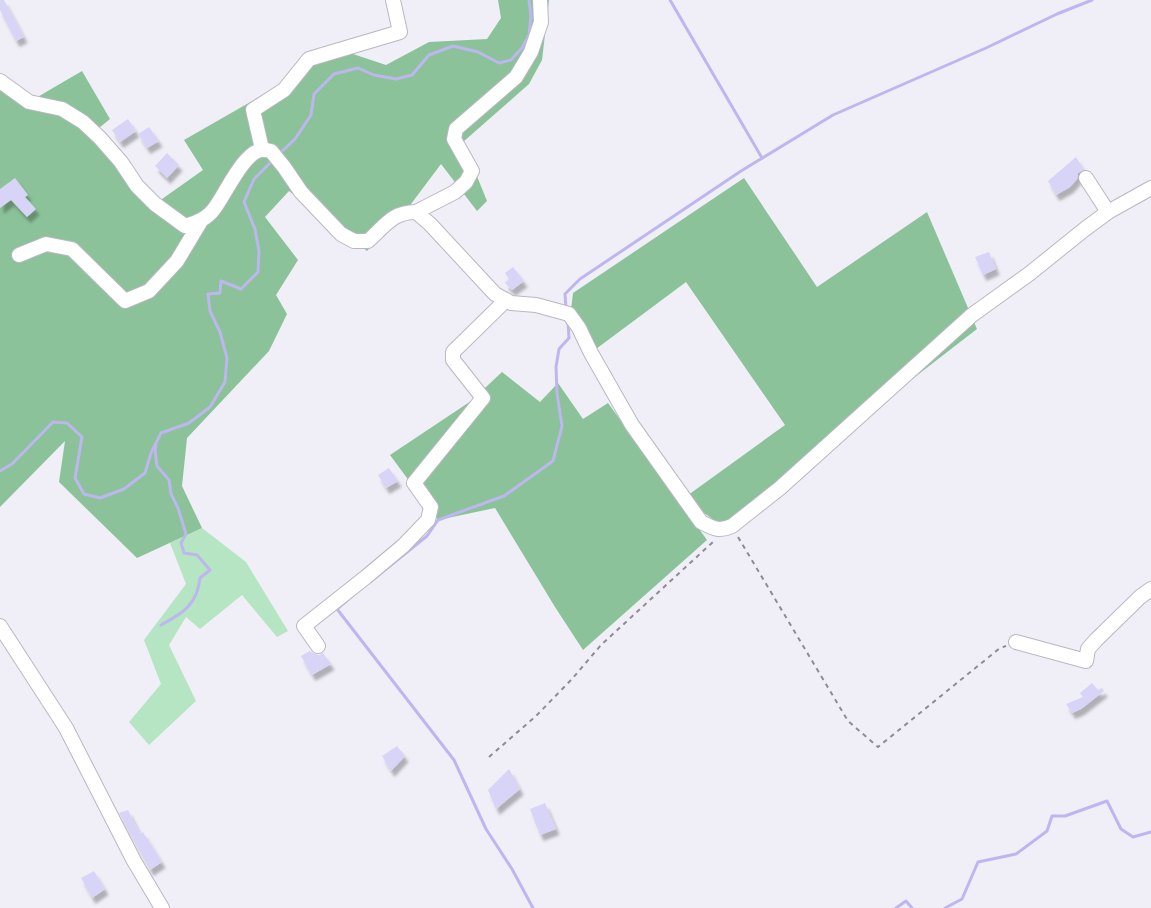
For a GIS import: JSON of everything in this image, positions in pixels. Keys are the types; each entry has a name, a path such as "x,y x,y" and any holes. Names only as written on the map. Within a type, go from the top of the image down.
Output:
{"street":[{"path":"262,149 253,110 284,90 309,59 400,32 393,0"},
{"path":"19,255 46,244 72,249 125,301 149,291 177,261 201,221 213,211 241,167 253,153 262,149 271,151 301,192 341,234 354,241 368,241 393,217 405,212 416,212 455,192 466,182 472,171 454,140 456,129 516,77 531,52 542,22 540,0"},
{"path":"0,81 29,102 62,109 83,122 100,138 121,162 137,186 155,204 185,226 201,221"},
{"path":"1086,178 1108,212"},
{"path":"416,212 495,294 511,303 536,305 569,314 632,425 701,522 716,530 728,528 780,488 972,315 1108,212 1151,189"},
{"path":"318,646 304,626 403,546 428,520 431,507 414,483 483,398 453,360 453,352 506,300"},
{"path":"1016,642 1086,661 1088,650 1096,640 1151,589"},
{"path":"0,626 66,728 134,861 162,908"}],"path":[{"path":"489,757 536,716 602,645 728,528 848,721 878,747 1000,648 1016,642"}],"green space":[{"path":"498,0 549,0 542,60 529,84 463,142 487,201 477,211 441,164 405,212 367,251 289,191 265,217 298,260 276,295 287,314 269,351 187,438 182,486 202,528 137,558 59,482 65,441 0,507 0,82 29,102 82,71 110,119 94,132 155,204 203,170 184,140 341,50 386,65 429,42 487,39 501,18"},
{"path":"744,178 817,287 927,212 977,329 722,526 684,498 785,425 686,282 596,349 571,310 573,293"},
{"path":"502,372 540,402 558,383 583,419 608,403 707,540 583,650 495,508 438,520 390,455 471,401"},
{"path":"202,528 246,562 288,631 277,637 242,595 200,629 186,617 169,645 196,701 149,745 129,722 161,684 144,640 186,584 170,543"}],"building":[{"path":"0,0 4,0 24,37 16,41 0,10"},
{"path":"128,119 136,131 120,142 112,130"},
{"path":"149,127 159,141 147,148 138,134"},
{"path":"167,153 179,165 167,178 155,166"},
{"path":"1076,157 1084,170 1078,173 1077,179 1070,187 1056,195 1048,181"},
{"path":"15,178 28,195 25,197 36,209 27,217 11,200 0,208 0,189"},
{"path":"989,252 996,269 983,275 975,257"},
{"path":"513,267 524,281 512,290 505,283 509,279 505,273"},
{"path":"389,468 398,481 386,488 378,475"},
{"path":"310,651 319,655 323,653 331,664 312,675 301,656"},
{"path":"1092,683 1098,690 1102,688 1104,691 1081,709 1072,713 1066,704 1083,697 1080,693"},
{"path":"397,746 405,756 391,771 382,756"},
{"path":"509,769 520,789 496,809 488,790"},
{"path":"545,803 556,829 540,835 530,809"},
{"path":"128,810 140,834 143,832 162,862 150,870 119,813"},
{"path":"94,871 105,889 92,898 81,878"}],"waterway":[{"path":"279,154 295,139 311,115 314,94 334,74 358,68 374,75 396,79 412,75 429,55 453,46 478,52 499,63 511,60 522,48 529,35 531,16 529,0"},
{"path":"670,0 762,158"},
{"path":"566,308 565,294 580,279 741,171 833,115 1092,0"},
{"path":"0,471 12,464 53,422 67,423 82,437 75,478 84,494 100,498 124,489 145,473 151,453 161,433 189,423 210,407 225,382 227,358 220,332 210,311 208,294 220,293 221,281 241,289 258,272 259,251 255,229 244,202 254,179 272,161"},
{"path":"376,577 427,536 438,520 504,496 553,461 562,426 556,367 559,349 569,338 568,323"},
{"path":"156,446 157,466 169,480 171,494 186,534 181,543 184,553 197,555 210,570 200,578 196,595 188,607 161,625"},
{"path":"352,596 337,609 454,760 486,829 512,869 533,908"},
{"path":"945,908 962,899 978,862 1016,854 1047,831 1052,816 1065,816 1107,801 1121,829 1133,837 1151,832"},
{"path":"896,908 906,901 912,908"}]}
